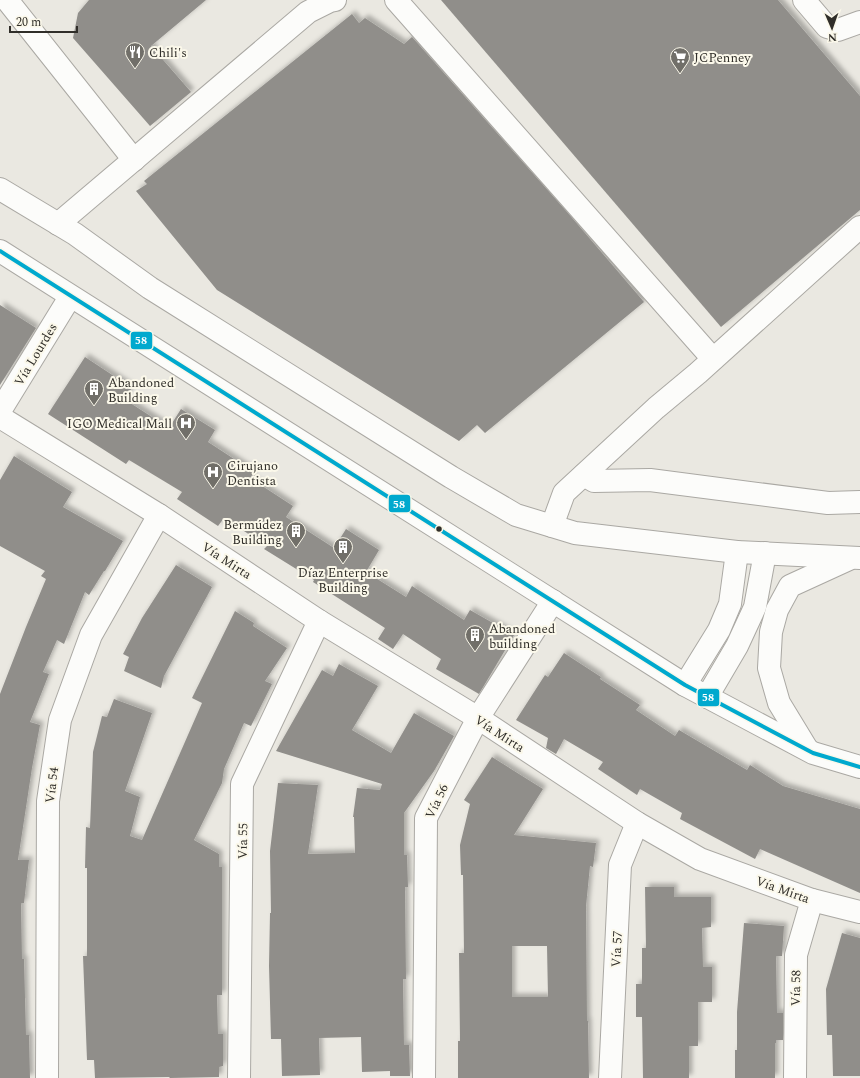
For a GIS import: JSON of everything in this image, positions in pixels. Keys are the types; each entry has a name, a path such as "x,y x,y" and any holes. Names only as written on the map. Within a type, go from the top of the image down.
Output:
{"street":[{"path":"7,0 134,160"},
{"path":"396,0 713,359"},
{"path":"804,0 827,27 838,30 860,22"},
{"path":"58,224 308,12 325,2"},
{"path":"0,189 82,239 150,288 451,477 516,515 575,533 737,552 856,558"},
{"path":"552,526 564,493 656,408 860,227"},
{"path":"0,252 684,685 813,753 860,767"},
{"name":"Vía Lourdes","path":"0,411 70,296"},
{"name":"Vía Mirta","path":"0,417 159,515 319,621 478,718 637,823 700,859 812,900 860,912"},
{"path":"584,475 594,481 650,480 828,503 860,502"},
{"name":"Vía 54","path":"47,1078 48,801 60,720 91,635 159,515"},
{"path":"684,685 719,630 730,604 737,552"},
{"path":"765,553 767,603 771,632"},
{"path":"707,697 737,646 755,606 765,553"},
{"path":"744,631 767,603 790,586 856,558"},
{"path":"790,586 776,610 771,632 769,668 779,703 807,750"},
{"name":"Vía 56","path":"424,1078 426,818 478,718 553,601"},
{"name":"Vía 55","path":"239,1078 242,784 319,621"},
{"name":"Vía 57","path":"610,1078 620,865 637,823"},
{"name":"Vía 58","path":"795,1078 796,955 812,900"}],"building":[{"name":"Chili's","path":"89,0 206,0 151,46 191,92 150,126 73,38 78,13"},
{"path":"441,0 778,0 860,96 860,210 721,327"},
{"path":"352,14 359,23 365,18 404,44 412,37 567,212 644,302 485,433 477,425 459,441 217,290 136,191 147,184 144,181"},
{"path":"0,305 36,328 0,385"},
{"path":"85,357 132,388 124,399 169,428 181,409 215,430 208,442 254,472 250,478 293,506 286,517 334,548 346,529 379,550 366,572 406,597 412,586 464,620 470,610 514,635 479,694 436,669 441,659 403,634 393,649 378,639 385,628 313,582 314,580 264,549 267,546 224,518 218,526 177,499 182,492 129,460 126,464 48,414"},
{"path":"14,456 72,492 63,507 123,541 89,595 85,592 64,644 57,640 43,672 49,674 30,722 40,725 18,860 29,860 24,903 21,903 22,959 24,959 26,1035 29,1035 30,1078 0,1078 0,694 46,579 41,576 45,571 0,546 0,480"},
{"path":"176,565 212,587 164,676 161,688 124,671 129,657 123,654 142,618"},
{"path":"235,611 254,623 253,626 287,648 265,681 272,684 251,726 244,723 224,769 222,783 194,840 219,854 219,867 222,867 222,995 217,995 218,1034 223,1034 223,1066 219,1067 219,1077 95,1078 94,1060 87,1060 83,956 87,956 87,868 85,868 86,827 90,828 93,752 102,716 107,717 114,699 152,713 125,791 140,797 130,836 142,840 202,703 192,698"},
{"path":"564,653 640,705 636,710 675,736 679,730 747,770 750,765 783,786 860,809 860,893 760,849 755,859 680,819 682,813 640,789 637,795 598,769 603,762 564,739 556,754 546,748 548,738 516,720 545,675 548,677"},
{"path":"339,664 378,686 352,730 391,753 414,713 454,736 434,771 404,813 404,855 407,855 408,887 405,887 406,979 403,979 404,1045 409,1045 410,1076 390,1076 390,1071 362,1072 361,1037 319,1038 320,1075 282,1076 281,1039 271,1039 269,966 271,913 270,851 278,783 318,785 308,854 355,853 353,817 357,788 380,790 382,784 276,751 322,670 333,676"},
{"path":"492,757 543,789 514,835 596,843 593,867 590,866 586,906 589,1078 458,1078 458,1041 460,1041 459,953 464,953 463,875 461,875 460,845 470,804 464,800","holes":["512,946 547,946 548,997 512,997"]},
{"path":"645,887 674,887 674,897 711,897 711,927 702,928 703,967 712,967 712,1002 698,1002 698,1046 689,1046 689,1078 643,1078 642,1017 636,1017 636,984 642,984 642,948 646,948"},
{"path":"744,923 784,926 782,956 776,956 777,1013 783,1013 783,1040 776,1040 775,1043 775,1078 735,1078 737,1012"},
{"path":"842,933 860,938 860,1076 833,1076 832,1035 827,1035 826,989"}],"transit line":[{"name":"58","path":"0,251 685,685 813,753 860,767"}],"place":[{"name":"Chili's","path":"135,69"},
{"name":"JCPenney","path":"680,74"},
{"name":"Abandoned Building","path":"94,406"},
{"name":"IGO Medical Mall","path":"186,440"},
{"name":"Cirujano Dentista","path":"213,489"},
{"name":"Bermúdez Building","path":"296,548"},
{"name":"Díaz Enterprise Building","path":"343,564"},
{"name":"Abandoned building","path":"475,652"}]}
